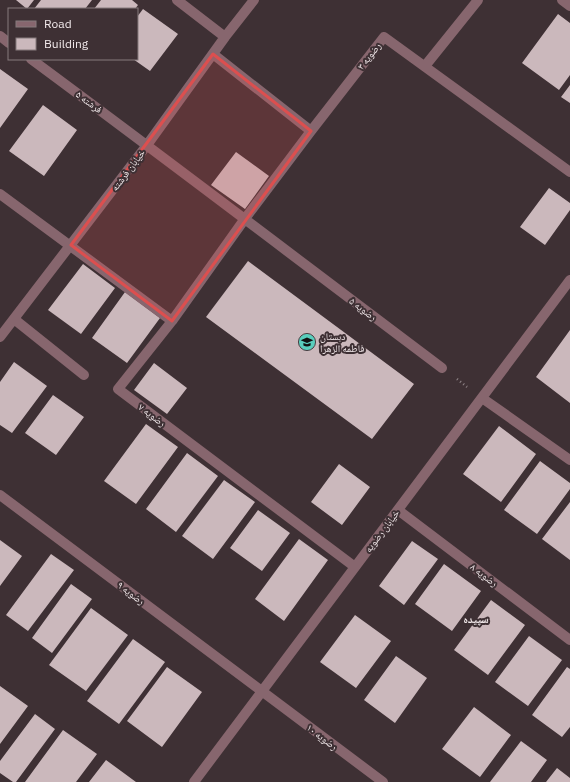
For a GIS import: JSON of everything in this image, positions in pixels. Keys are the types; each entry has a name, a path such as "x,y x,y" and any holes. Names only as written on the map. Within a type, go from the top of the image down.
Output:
{"street":[{"path":"177,0 225,37"},
{"name":"خیابان فرشته","path":"0,337 148,145 212,54 254,0"},
{"path":"425,66 478,0"},
{"path":"562,0 570,6"},
{"path":"0,36 8,42"},
{"name":"رضویه ۳","path":"244,220 384,37 570,172"},
{"path":"212,54 311,131"},
{"name":"فرشته ۵","path":"32,60 148,145 244,220"},
{"path":"0,194 172,321"},
{"name":"رضویه ۷","path":"244,220 172,321 118,389 355,567"},
{"name":"رضویه ۵","path":"244,220 442,368"},
{"name":"خیابان رضویه","path":"194,782 482,398 566,294 570,280"},
{"path":"14,319 84,375"},
{"path":"482,398 570,460"},
{"name":"رضویه ۹","path":"0,494 262,691"},
{"name":"رضویه ۸","path":"398,510 570,640"},
{"name":"رضویه ۱۰","path":"262,691 383,782"}],"path":[{"path":"442,368 482,398"}],"highlighted area":[{"path":"213,54 311,131 172,321 71,245"}],"building":[{"path":"16,0 34,0 28,8"},
{"path":"41,0 92,0 86,8 35,8"},
{"path":"101,0 132,0 138,5 136,8 95,8"},
{"path":"143,9 178,34 150,71 134,60 138,60 138,16"},
{"path":"558,14 570,23 570,75 559,90 522,63"},
{"path":"0,69 28,89 0,128"},
{"path":"570,85 570,103 561,97"},
{"path":"43,105 77,130 44,176 9,151"},
{"path":"236,152 269,176 245,209 211,185"},
{"path":"549,188 570,203 570,210 545,245 520,227"},
{"path":"248,261 414,384 372,439 206,317"},
{"path":"83,264 115,288 81,334 48,310"},
{"path":"125,292 160,318 127,363 92,338"},
{"path":"570,330 570,403 536,377"},
{"path":"14,362 47,386 12,433 0,425 0,382"},
{"path":"154,363 187,388 167,414 134,390"},
{"path":"53,395 84,417 56,455 25,433"},
{"path":"146,424 178,447 136,504 104,481"},
{"path":"499,426 536,454 501,502 463,474"},
{"path":"187,453 218,476 176,532 146,509"},
{"path":"540,461 570,483 570,489 537,534 504,510"},
{"path":"339,464 370,487 342,525 311,502"},
{"path":"224,480 255,502 213,559 182,536"},
{"path":"570,502 570,560 542,539"},
{"path":"258,510 290,533 262,571 230,548"},
{"path":"299,539 328,560 284,621 255,599"},
{"path":"0,540 22,556 0,586"},
{"path":"412,541 438,559 404,605 379,586"},
{"path":"51,554 74,570 28,631 6,615"},
{"path":"444,564 481,591 452,631 415,604"},
{"path":"71,584 92,599 52,653 32,638"},
{"path":"491,600 525,625 488,675 454,650"},
{"path":"91,608 128,635 86,691 49,665"},
{"path":"355,615 391,641 356,688 320,662"},
{"path":"529,636 562,660 528,706 495,682"},
{"path":"133,639 165,662 119,724 87,701"},
{"path":"396,656 427,678 395,723 364,700"},
{"path":"167,667 202,692 162,747 127,721"},
{"path":"567,667 570,669 570,727 562,737 532,715"},
{"path":"0,686 28,706 0,744"},
{"path":"474,707 511,735 480,777 442,749"},
{"path":"35,714 55,729 16,782 13,782 0,773 0,761"},
{"path":"63,730 97,754 76,782 25,782"},
{"path":"521,741 547,760 531,782 490,782"},
{"path":"106,760 136,782 89,782"},
{"path":"557,768 570,778 570,782 546,782"}],"place":[{"name":"دبستان فاطمه الزهرا","path":"307,342"}],"district":[{"name":"سپیده","path":"476,619"}]}
